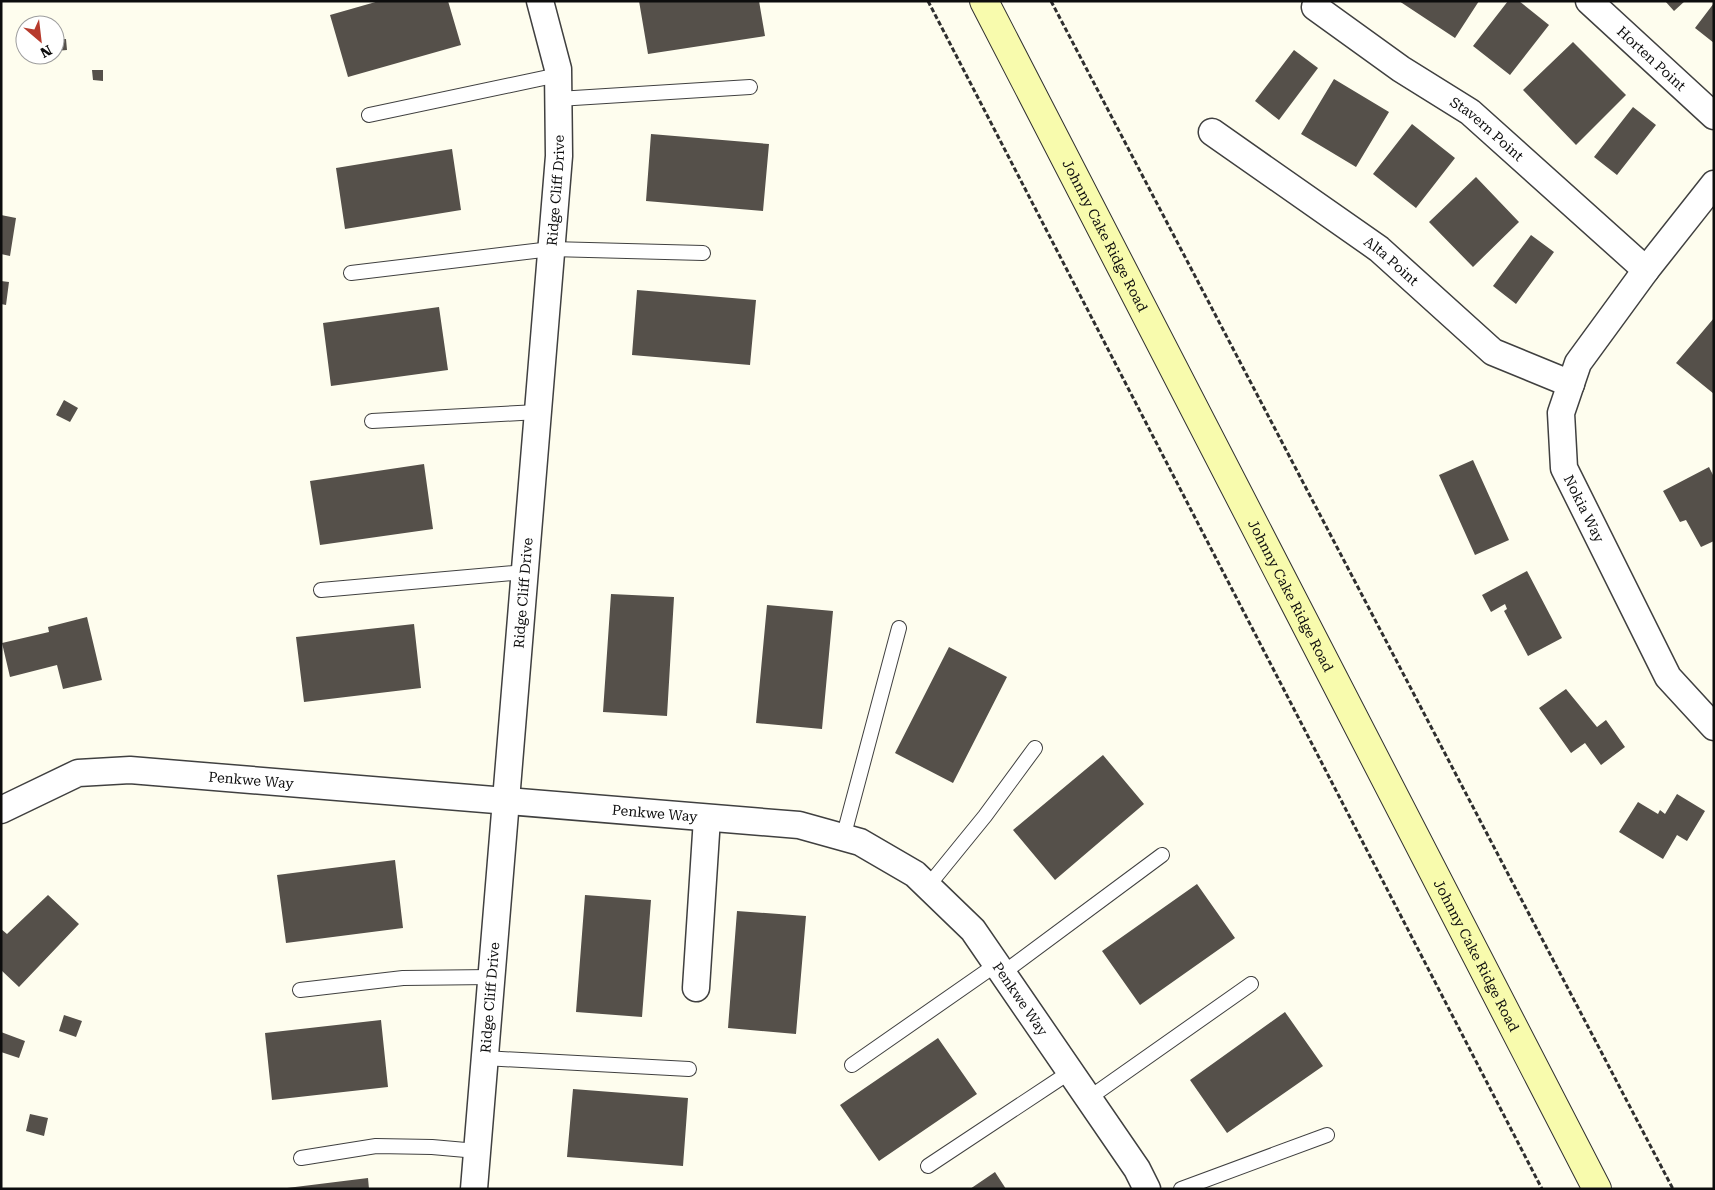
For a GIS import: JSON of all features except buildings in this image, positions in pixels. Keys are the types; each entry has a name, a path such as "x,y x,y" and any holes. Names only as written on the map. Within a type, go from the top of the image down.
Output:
{"street":[{"name":"Ridge Cliff Drive","path":"474,1189 559,156 558,69 540,1"},
{"name":"Johnny Cake Ridge Road","path":"984,1 1597,1189"},
{"name":"Horten Point","path":"1589,1 1714,116"},
{"name":"Stavern Point","path":"1314,7 1401,68 1470,112 1646,270"},
{"name":"Alta Point","path":"1212,132 1379,249 1493,352 1571,384"},
{"name":"Nokia Way","path":"1714,184 1646,270 1578,363 1561,414 1564,468 1668,677 1714,728"},
{"name":"Penkwe Way","path":"1,810 78,773 130,770 800,825 860,842 914,874 973,930 1137,1169 1147,1189"},
{"path":"696,988 707,818"}],"lane":[{"path":"370,116 558,87 750,87"},
{"path":"351,273 551,249 703,253"},
{"path":"372,422 538,412"},
{"path":"321,590 525,572"},
{"path":"843,838 898,628"},
{"path":"928,886 985,816 1035,748"},
{"path":"852,1065 1000,969 1162,854"},
{"path":"300,990 403,978 491,977"},
{"path":"1089,1098 1252,984"},
{"path":"484,1058 689,1069"},
{"path":"928,1166 1070,1072"},
{"path":"1180,1189 1327,1135"},
{"path":"301,1158 376,1146 432,1146 477,1151"}],"path":[{"path":"928,1 1542,1189"},
{"path":"1051,1 1673,1189"}]}
